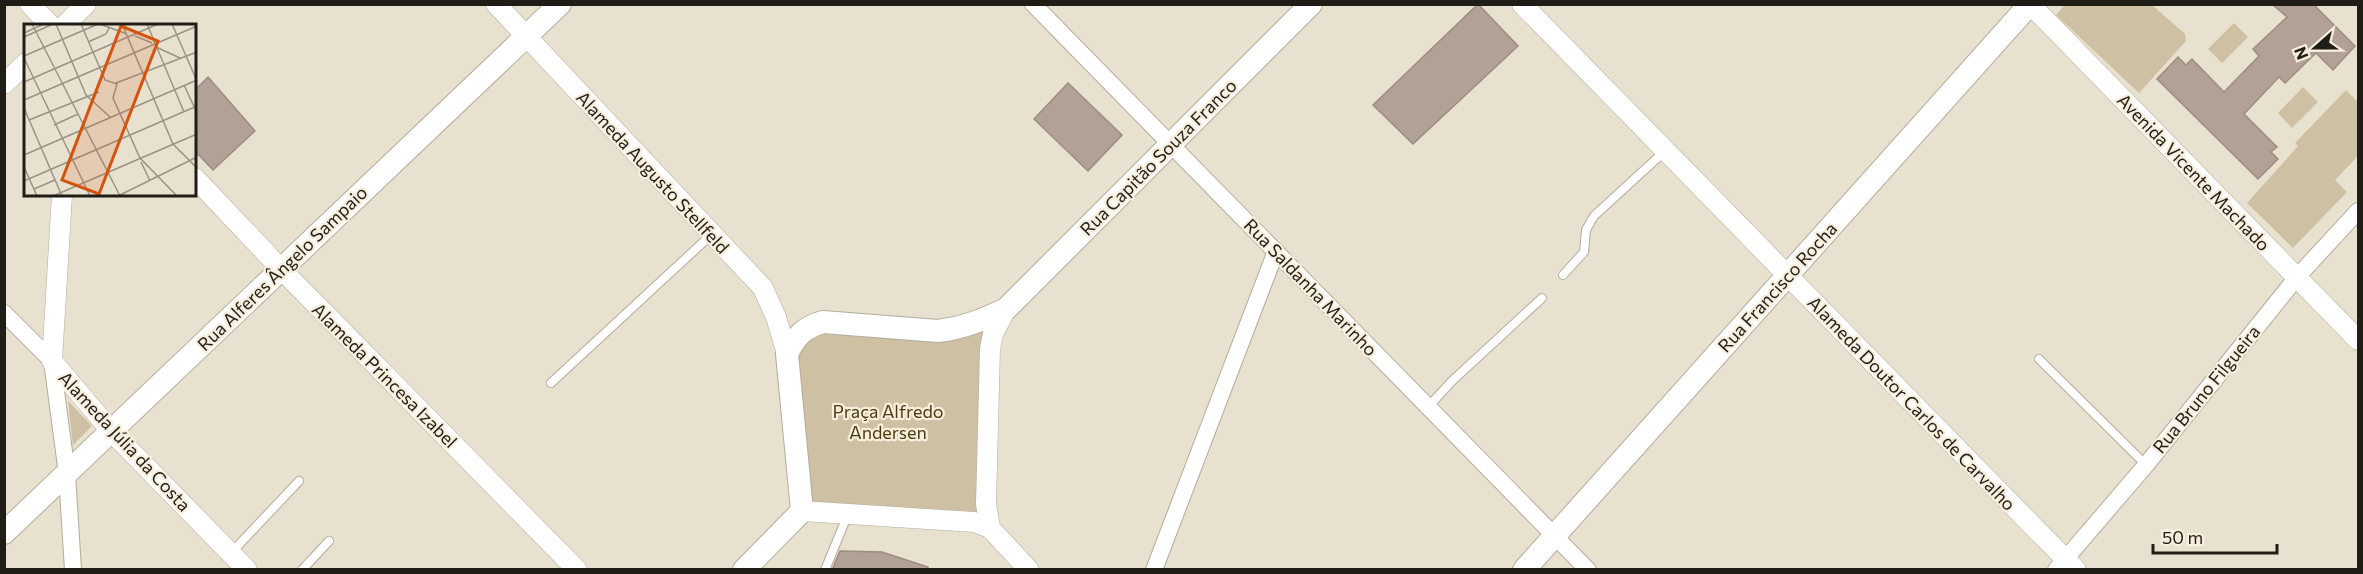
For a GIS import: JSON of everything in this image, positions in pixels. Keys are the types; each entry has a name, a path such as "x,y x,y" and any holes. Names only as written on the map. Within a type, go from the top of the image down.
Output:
{"main road":[{"name":"Rua Alferes Ângelo Sampaio","path":"4,533 560,4"},
{"name":"Rua Capitão Souza Franco","path":"1006,309 1311,4"},
{"name":"Rua Francisco Rocha","path":"1524,570 2030,5"},
{"path":"744,570 802,511 787,354 794,339 812,325 823,322 938,331 967,326 1006,309"}],"street":[{"path":"30,4 49,24"},
{"path":"66,24 86,4"},
{"name":"Alameda Augusto Stellfeld","path":"496,4 763,288 776,317 787,354"},
{"name":"Rua Saldanha Marinho","path":"1033,4 1588,570"},
{"name":"Alameda Doutor Carlos de Carvalho","path":"1522,4 1788,276 2066,566"},
{"name":"Avenida Vicente Machado","path":"2030,5 2358,340"},
{"path":"4,84 24,65"},
{"name":"Alameda Princesa Izabel","path":"196,179 281,269 577,570"},
{"path":"62,196 52,361 67,474 73,570"},
{"name":"Rua Bruno Filgueira","path":"2066,566 2297,277 2358,211"},
{"path":"1154,570 1276,251"},
{"path":"990,528 986,504 990,349 993,334 1006,309"},
{"name":"Alameda Júlia da Costa","path":"4,313 52,361 112,432 247,570"},
{"path":"802,511 960,519 990,528 1029,570"}],"lane":[{"path":"1563,275 1584,252 1586,230 1594,216 1665,151"},
{"path":"551,383 712,234"},
{"path":"1428,407 1452,381 1542,298"},
{"path":"2039,359 2146,465"},
{"path":"231,553 299,481"},
{"path":"825,570 848,514"},
{"path":"302,570 329,541"}],"green space":[{"path":"2065,5 2152,5 2185,34 2186,41 2139,93 2056,15"},
{"path":"2234,23 2248,37 2222,63 2208,49"},
{"path":"2303,87 2318,102 2292,128 2278,113"},
{"path":"2346,90 2358,102 2358,156 2335,180 2347,192 2293,248 2247,203 2298,146 2295,143"},
{"name":"Praça Alfredo Andersen","path":"998,321 986,514 802,511 794,339 803,331"},
{"path":"68,401 92,426 73,445"}],"building":[{"path":"1478,4 1518,46 1413,144 1373,105"},
{"path":"2272,4 2313,4 2355,46 2333,70 2316,53 2285,83 2279,77 2244,114 2277,147 2271,152 2278,159 2258,179 2157,79 2178,57 2186,65 2192,59 2224,92 2259,56 2253,49 2287,17"},
{"path":"208,77 255,131 213,170 196,152 196,89"},
{"path":"1068,83 1122,135 1088,171 1034,119"},
{"path":"840,551 882,552 928,567 928,570 832,570"}]}
